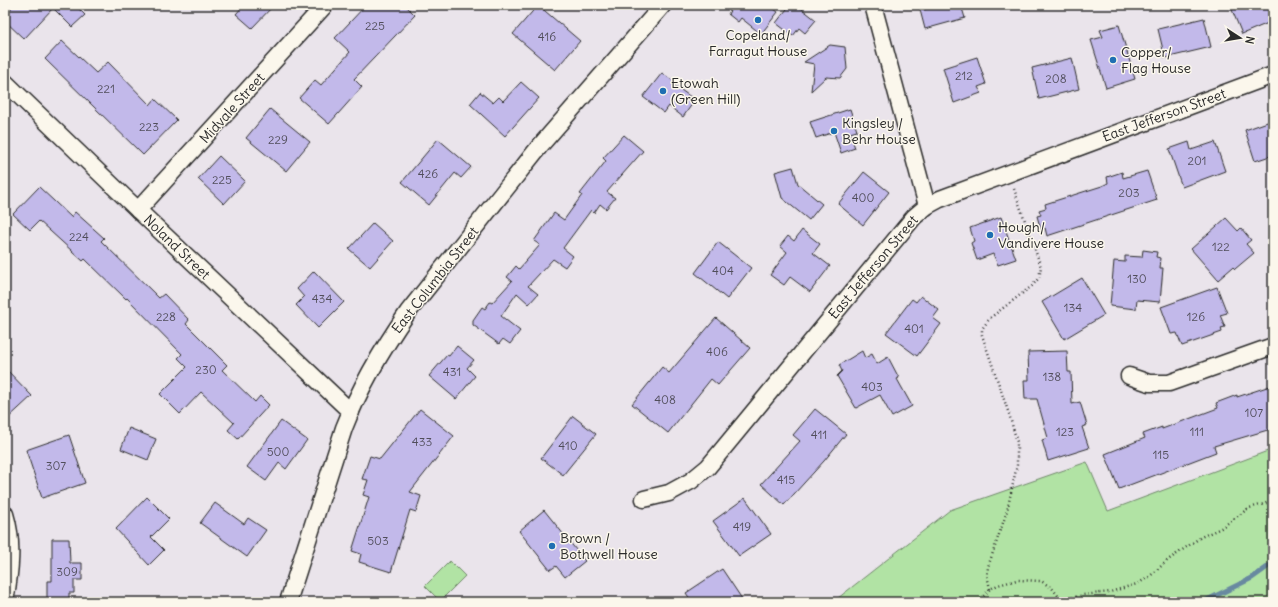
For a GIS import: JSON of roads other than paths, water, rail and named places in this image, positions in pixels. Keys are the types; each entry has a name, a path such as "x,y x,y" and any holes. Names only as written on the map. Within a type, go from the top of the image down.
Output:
{"street":[{"name":"Midvale Street","path":"138,210 324,5"},
{"name":"East Columbia Street","path":"288,602 344,428 380,354 408,312 539,147 663,5"},
{"path":"873,5 927,206"},
{"name":"East Jefferson Street","path":"644,499 669,493 691,481 708,467 914,217 927,206 953,194 1273,75"},
{"name":"Noland Street","path":"5,82 351,412"},
{"path":"1129,376 1149,383 1169,383 1273,346"},
{"path":"5,514 10,537 11,562 5,602"}],"waterway":[{"path":"1203,602 1252,578 1273,563"}],"place":[{"name":"Copeland/ Farragut House","path":"758,20"},
{"name":"Copper/ Flag House","path":"1113,60"},
{"name":"Etowah (Green Hill)","path":"663,91"},
{"name":"Kingsley / Behr House","path":"834,131"},
{"name":"Hough/ Vandivere House","path":"990,235"},
{"name":"Brown / Bothwell House","path":"552,546"}]}
